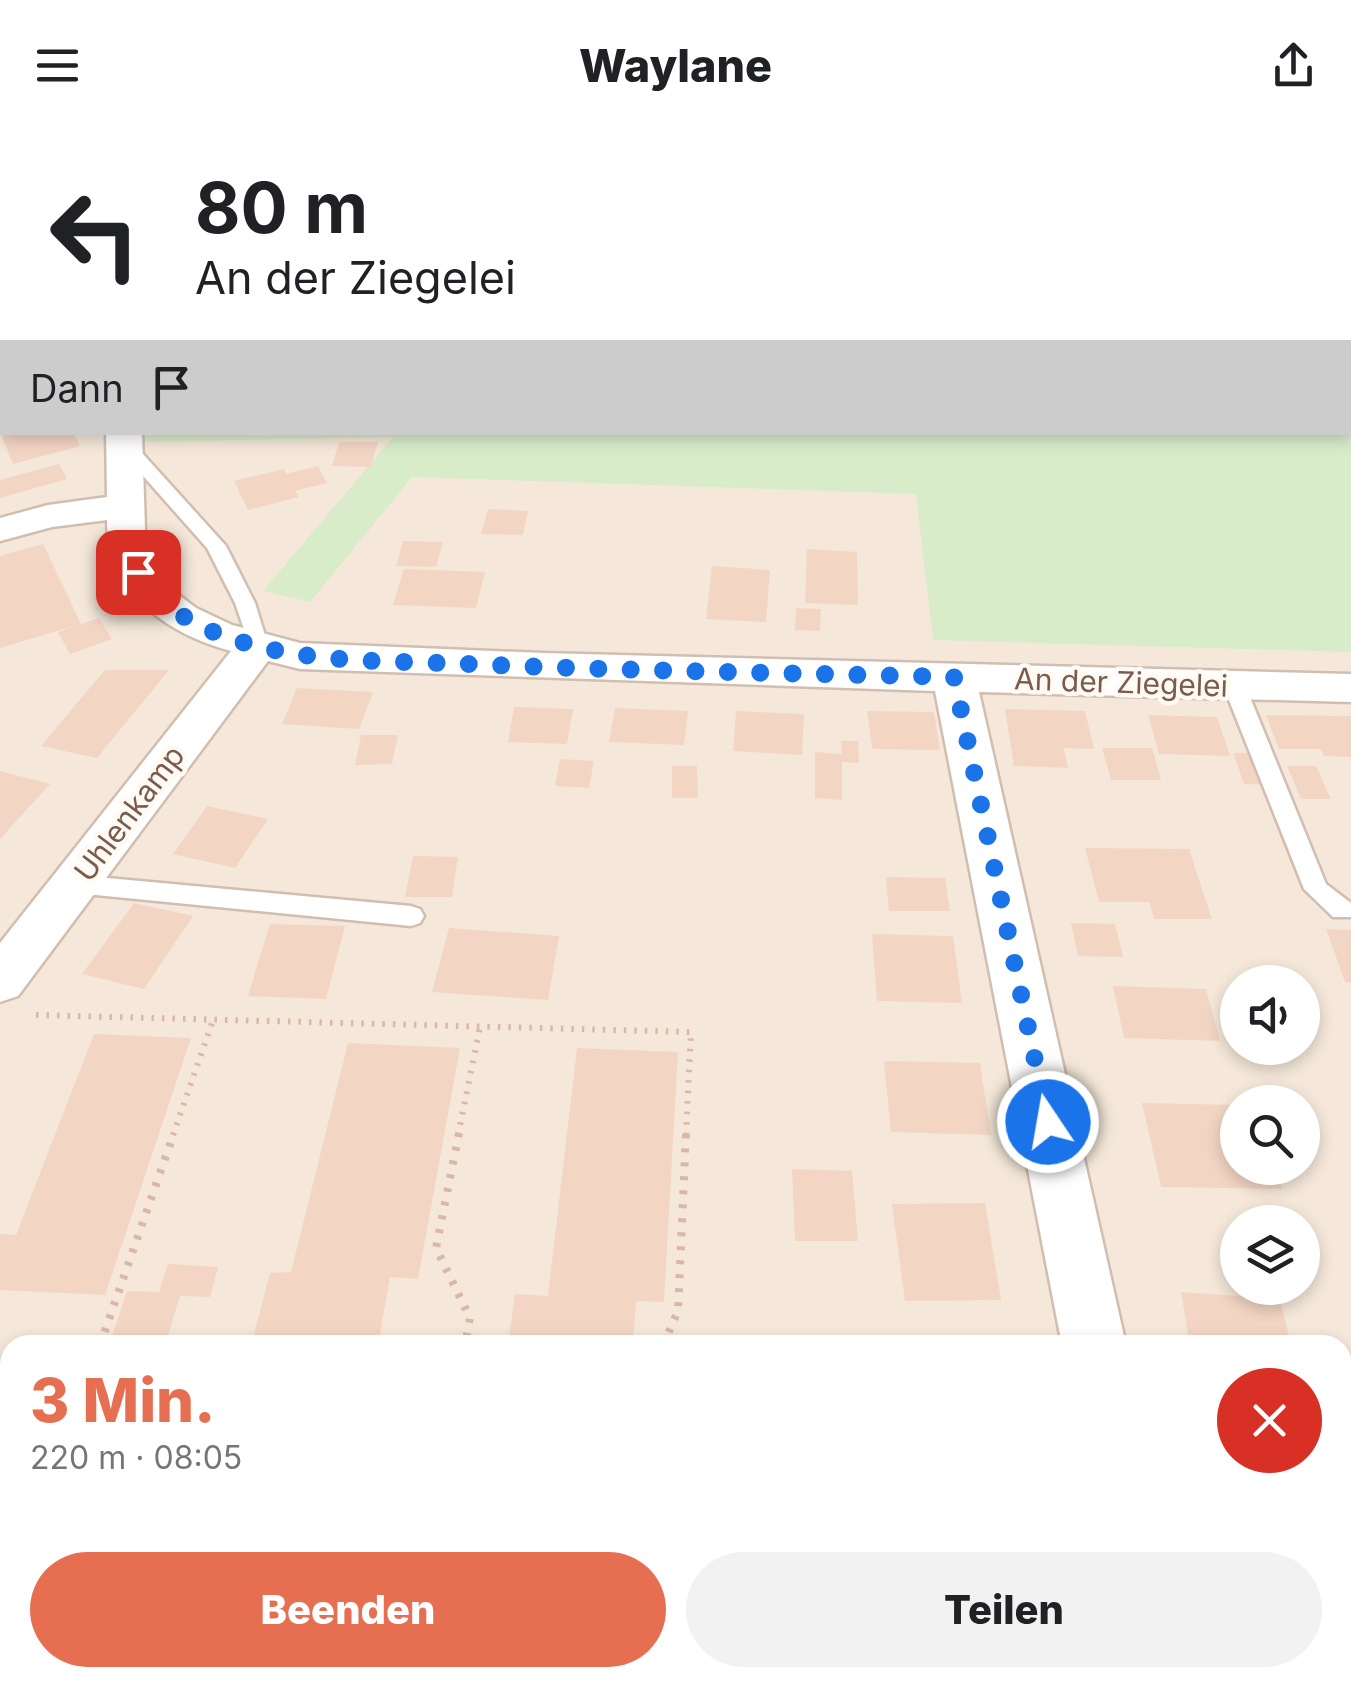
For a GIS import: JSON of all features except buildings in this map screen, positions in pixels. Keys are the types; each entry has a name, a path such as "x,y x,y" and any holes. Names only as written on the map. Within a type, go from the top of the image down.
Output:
{"street":[{"path":"0,530 48,516 126,506 125,440"},
{"name":"An der Ziegelei","path":"126,506 126,530 138,572 157,598 182,617 217,634 300,656 1351,688"},
{"name":"Uhlenkamp","path":"10,998 75,884 258,645"},
{"path":"954,677 1092,1335"}],"lane":[{"path":"125,440 216,546 245,603 258,645"},
{"path":"1234,685 1316,889 1342,910"},
{"path":"75,884 412,916"}],"path":[{"path":"10,998 213,1020 691,1032 678,1311 667,1335"},
{"path":"103,1335 213,1020"},
{"path":"467,1335 470,1318 436,1248 480,1027"}],"shaded area":[{"path":"0,435 1351,435 1351,1335 0,1335"}],"green space":[{"path":"138,435 1351,435 1351,652 933,640 916,494 412,477 310,602 263,591 393,437 142,442"}],"route":[{"path":"138,572 157,598 182,617 217,634 300,656 543,667 954,677 1048,1122"}]}
